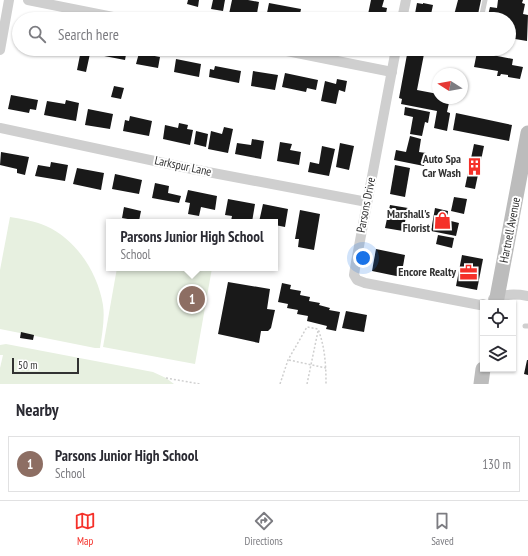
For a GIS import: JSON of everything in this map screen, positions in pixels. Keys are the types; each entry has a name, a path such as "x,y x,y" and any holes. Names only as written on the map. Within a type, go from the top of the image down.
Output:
{"main road":[{"name":"Hartnell Avenue","path":"490,300 528,133"},
{"path":"480,384 482,372"}],"street":[{"path":"0,50 9,0"},
{"path":"28,0 88,12"},
{"path":"403,12 406,0"},
{"path":"312,56 392,72"},
{"name":"Parsons Drive","path":"395,56 354,275 356,280 365,283 480,305"},
{"name":"Larkspur Lane","path":"0,128 199,170 367,202"},
{"path":"497,300 518,294 528,296"}],"lane":[{"path":"482,12 485,0"}],"path":[{"path":"280,384 288,360 307,327 318,329"},
{"path":"307,384 318,329"},
{"path":"318,329 323,345 326,368 326,384"},
{"path":"288,360 326,368"},
{"path":"166,378 200,384"}],"green space":[{"path":"10,217 28,220 46,226 57,232 67,239 84,258 96,281 104,310 100,348 0,329 0,270"},
{"path":"116,271 211,271 195,364 103,347"},
{"path":"6,344 153,372 166,378 174,384 0,384 0,368 3,355 0,355 0,345"}],"building":[{"path":"188,0 199,0 198,7 187,4"},
{"path":"213,0 225,0 223,11 211,9"},
{"path":"232,0 259,2 257,12 229,12"},
{"path":"371,0 384,0 382,7 387,8 386,12 368,12"},
{"path":"458,0 481,0 478,12 455,12"},
{"path":"498,0 523,0 522,3 525,4 523,14 528,15 527,41 516,39 516,12 489,12 490,7 497,8"},
{"path":"269,3 301,9 300,12 267,12"},
{"path":"417,3 433,5 432,12 415,12"},
{"path":"80,56 89,56 86,72 77,70"},
{"path":"104,56 126,56 125,60"},
{"path":"138,56 160,57 158,68 136,64"},
{"path":"407,56 424,56 417,90 432,93 432,104 449,104 447,112 450,114 447,131 434,128 437,111 401,104 402,99 399,98"},
{"path":"476,56 498,56 513,59 512,65 523,67 520,79 501,74 500,76 497,76 498,71 474,67"},
{"path":"176,59 201,64 199,77 174,72"},
{"path":"215,66 241,71 239,83 209,77 210,69 214,70"},
{"path":"253,71 278,75 275,90 251,86"},
{"path":"285,73 318,80 316,90 307,88 306,92 282,87"},
{"path":"337,79 347,81 345,92 339,90 336,104 321,101 325,81 336,84"},
{"path":"114,86 124,88 121,99 111,97"},
{"path":"11,95 38,100 36,110 30,109 29,113 8,109"},
{"path":"66,100 79,103 76,121 44,115 47,101 65,104"},
{"path":"405,107 430,112 428,123 425,122 422,136 410,134 413,117 404,115"},
{"path":"88,109 113,114 110,129 85,125"},
{"path":"456,113 512,125 509,141 453,130"},
{"path":"130,116 152,121 149,136 123,131 125,120 129,121"},
{"path":"179,123 188,125 187,129 193,130 190,145 163,139 165,125 178,128"},
{"path":"224,127 233,129 228,153 208,149 211,131 222,134"},
{"path":"196,131 208,134 206,147 194,144"},
{"path":"410,136 421,139 419,152 426,153 424,166 394,160 396,150 406,152"},
{"path":"252,139 264,141 261,159 235,154 237,143 251,145"},
{"path":"280,142 292,144 290,150 301,152 299,165 277,161"},
{"path":"340,143 354,146 349,170 336,167"},
{"name":"Auto Spa Car Wash","path":"474,144 484,146 475,189 465,187"},
{"path":"322,146 335,149 329,176 308,172 310,162 319,164"},
{"path":"1,152 29,157 25,175 17,173 17,169 0,165"},
{"path":"51,162 68,165 65,181 35,176 38,165 50,167"},
{"path":"395,165 410,168 405,197 390,194"},
{"path":"77,168 104,173 101,190 73,184"},
{"path":"115,174 142,180 139,194 112,189"},
{"path":"155,183 169,186 168,193 181,196 179,203 152,198"},
{"path":"188,190 217,196 215,210 201,207 199,216 188,214 190,203 185,202"},
{"path":"454,197 467,199 464,214 451,211"},
{"path":"228,199 255,204 252,219 231,219 232,216 225,215"},
{"path":"263,204 288,209 285,227 278,226 278,219 260,219"},
{"path":"390,205 408,208 403,231 385,228"},
{"path":"124,207 141,211 139,219 122,218"},
{"name":"Marshall's Florist","path":"435,208 448,211 447,220 459,223 456,236 431,231"},
{"path":"300,210 320,214 314,250 298,247 299,239 295,239"},
{"path":"438,235 454,238 452,248 436,244"},
{"path":"376,249 405,255 401,277 372,271"},
{"name":"Encore Realty","path":"462,255 483,259 477,290 456,286"},
{"path":"228,282 270,289 267,309 275,310 271,328 268,331 261,331 259,343 218,334"},
{"path":"282,283 291,285 290,289 301,291 300,295 310,297 309,301 320,303 319,305 330,308 329,310 340,312 336,331 326,329 327,326 307,321 308,316 297,314 298,310 287,308 288,304 278,302"},
{"path":"346,311 367,315 364,332 342,328"},
{"path":"21,332 34,335 33,340 20,338"},
{"path":"528,360 528,375 524,374"}],"place":[{"name":"Auto Spa Car Wash","path":"474,166"},
{"name":"Marshall's Florist","path":"443,221"},
{"name":"Encore Realty","path":"469,272"},
{"name":"Parsons Junior High School","path":"192,299"}]}
